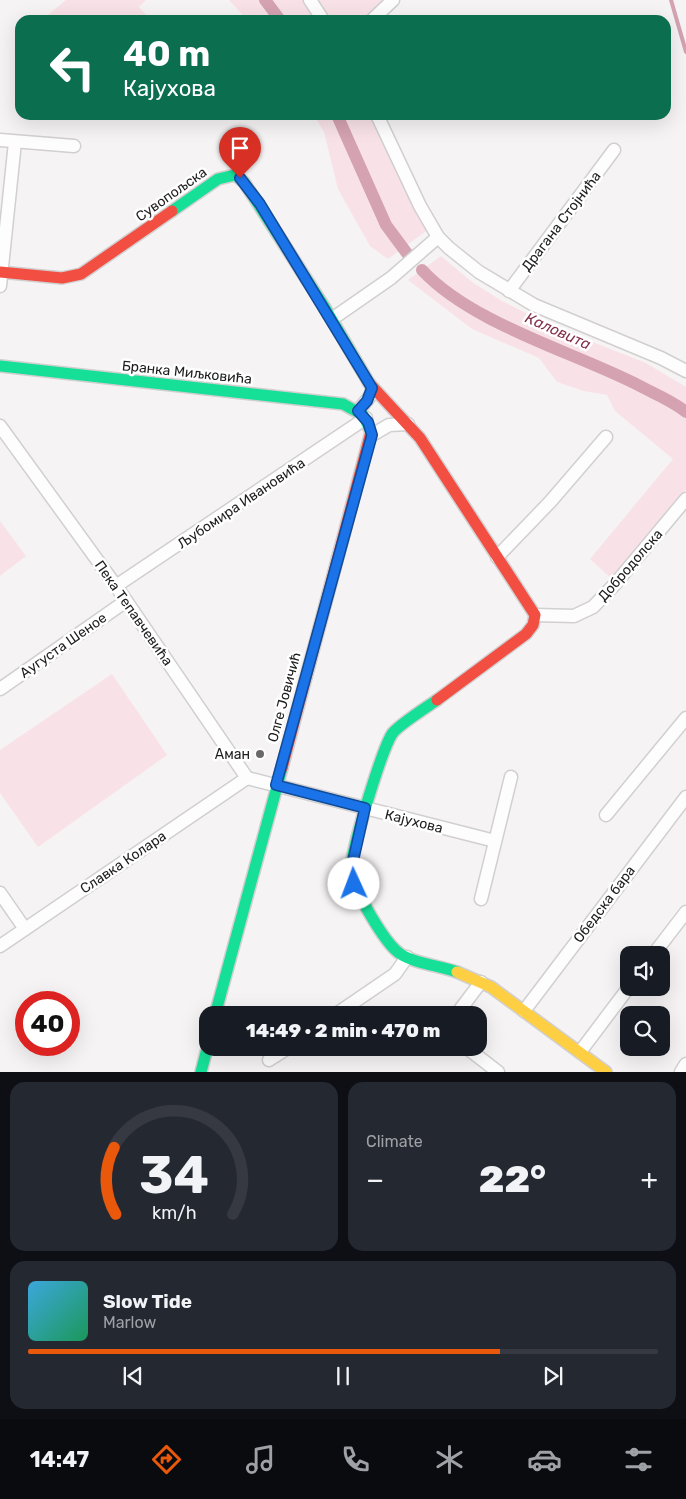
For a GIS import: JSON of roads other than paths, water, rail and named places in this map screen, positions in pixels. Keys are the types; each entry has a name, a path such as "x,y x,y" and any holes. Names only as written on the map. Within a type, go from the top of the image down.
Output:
{"street":[{"path":"377,15 393,0"},
{"path":"313,1 320,15"},
{"path":"379,120 420,206 438,237 478,272 534,305 661,358 686,371"},
{"path":"0,140 74,146"},
{"path":"0,286 15,142"},
{"name":"Драгана Стојнића","path":"508,291 614,150"},
{"name":"Сувопољска","path":"1,272 62,278 81,274 218,179 235,175 244,182 260,204 332,319 372,388"},
{"path":"332,319 391,278 438,237"},
{"name":"Бранка Миљковића","path":"0,366 343,404 362,414"},
{"path":"408,424 389,425 372,435 370,426 362,414 372,388 408,424 432,456 535,615 533,625 526,634 392,733 365,808 351,870 354,884 390,945 407,958 451,970 481,982 524,1011 606,1072"},
{"name":"Љубомира Ивановића","path":"116,586 362,414"},
{"name":"Пека Тепавчевића","path":"0,426 116,586 247,778"},
{"name":"Олге Јовичић","path":"217,1006 372,435"},
{"path":"497,557 550,502 606,437"},
{"name":"Добродолска","path":"535,615 574,616 593,607 621,577 686,498"},
{"name":"Аугуста Шеное","path":"0,689 126,601"},
{"path":"606,815 686,718"},
{"path":"481,899 511,777"},
{"path":"247,778 276,785"},
{"name":"Славка Колара","path":"0,946 247,778"},
{"name":"Кајухова","path":"276,785 495,841"},
{"name":"Обедска бара","path":"524,1011 686,797"},
{"path":"0,893 25,929"},
{"path":"660,946 686,912"},
{"path":"348,1006 395,974 407,958"},
{"path":"463,1006 481,982"},
{"path":"580,1052 622,996"},
{"path":"201,1072 205,1056"},
{"path":"269,1060 275,1056"},
{"path":"477,1056 498,1072"},
{"path":"680,1072 686,1064"}],"waterway":[{"name":"Каловита","path":"265,0 276,15"},
{"path":"671,0 686,52"},
{"name":"Каловита","path":"339,120 386,225 409,256"},
{"name":"Каловита","path":"422,270 443,289 468,306 525,336 614,373 664,398 686,412"}],"place":[{"name":"Аман","path":"260,754"}]}
